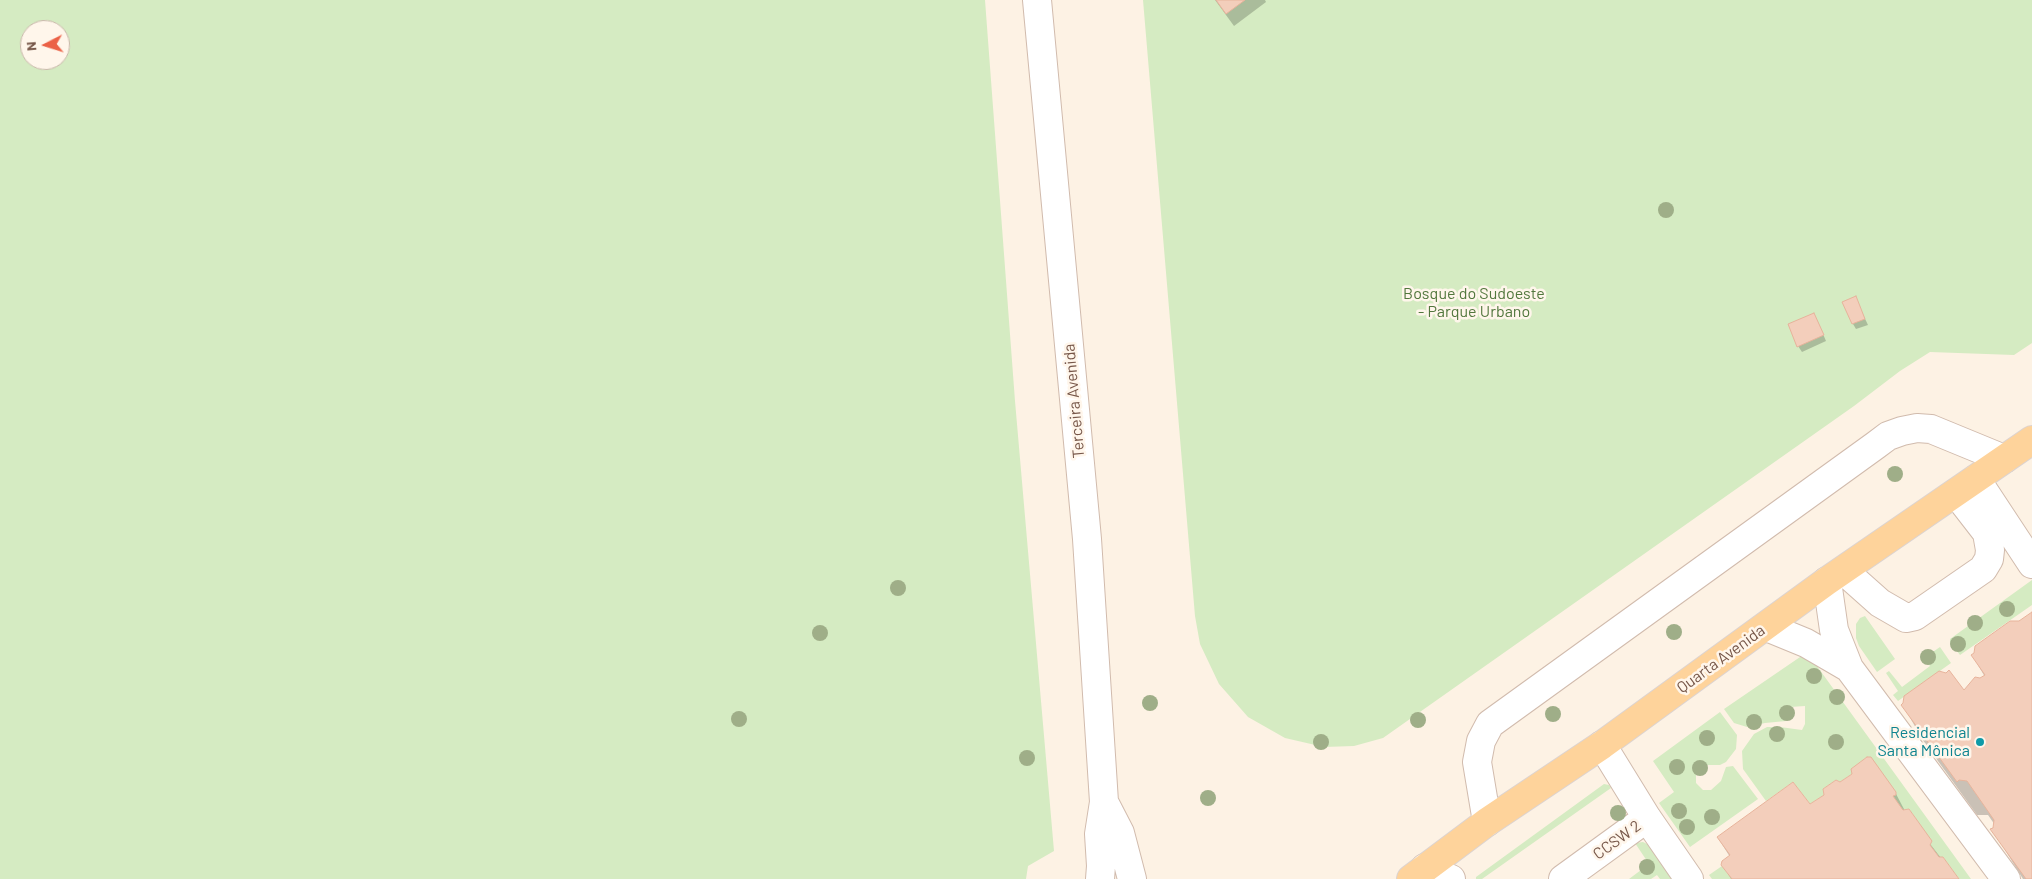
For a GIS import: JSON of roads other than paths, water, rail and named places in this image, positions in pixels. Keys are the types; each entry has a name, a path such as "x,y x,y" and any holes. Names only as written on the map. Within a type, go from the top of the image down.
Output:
{"main road":[{"name":"Quarta Avenida","path":"1418,874 1487,822 1602,745 1835,576 2032,440"}],"street":[{"name":"Terceira Avenida","path":"1037,0 1087,539 1104,802"},
{"path":"1487,822 1477,762 1481,741 1490,724 1888,436 1917,428 1931,429 2004,460"},
{"path":"1966,486 2032,564"},
{"path":"1966,486 1987,533 1990,559 1983,569 1915,616 1906,618 1835,576 1834,630 1849,668 2006,879"},
{"path":"1767,627 1806,643 1849,668"},
{"name":"CCSW 2","path":"1602,745 1647,818 1690,879"},
{"path":"1100,879 1102,866 1099,834 1104,802"},
{"path":"1104,802 1120,833 1132,879"},
{"name":"CCSW 2","path":"1563,879 1647,818"},
{"path":"1418,874 1451,879"}],"place":[{"name":"Residencial Santa Mônica","path":"1980,742"}],"park label":[{"name":"Bosque do Sudoeste - Parque Urbano","path":"1474,303"}]}
